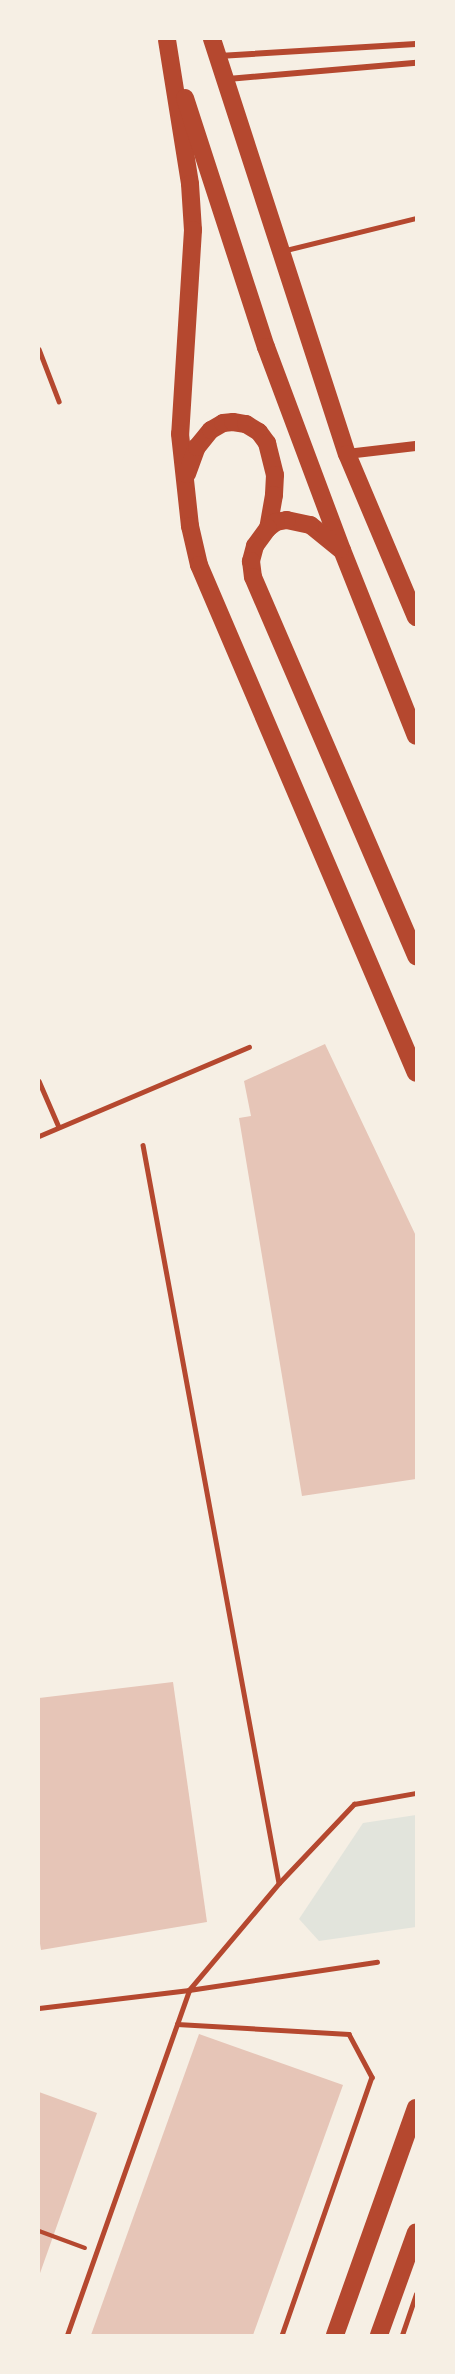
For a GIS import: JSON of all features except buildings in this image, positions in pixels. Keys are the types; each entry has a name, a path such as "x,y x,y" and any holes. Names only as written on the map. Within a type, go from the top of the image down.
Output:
{"highway":[{"path":"166,40 190,184 193,230 193,272 180,434 190,526 210,595 416,1073"},
{"path":"166,40 266,347 342,550 416,736"},
{"path":"215,47 347,454 416,616"},
{"path":"184,485 197,447 211,430 223,423 246,424 260,432 272,458 274,495 268,528 255,546 251,561 252,578 416,956"},
{"path":"268,528 287,520 300,522 319,531 342,550"},
{"path":"335,2335 416,2108"},
{"path":"379,2335 416,2232"}],"street":[{"path":"215,47 416,44"},
{"path":"225,79 416,63"},
{"path":"347,454 416,446"}],"lane":[{"path":"280,251 416,218"},
{"path":"39,349 59,401"},
{"path":"39,1136 249,1047"},
{"path":"39,1081 59,1127"},
{"path":"142,1145 279,1883"},
{"path":"67,2335 189,1990 279,1883 354,1804 416,1793"},
{"path":"39,2007 189,1990 377,1962"},
{"path":"177,2024 349,2034 372,2077 282,2335"},
{"path":"402,2335 416,2294"}],"path":[{"path":"39,2231 97,2253"}],"shaded area":[{"path":"416,1815 416,1927 319,1941 299,1919 363,1823"}]}
